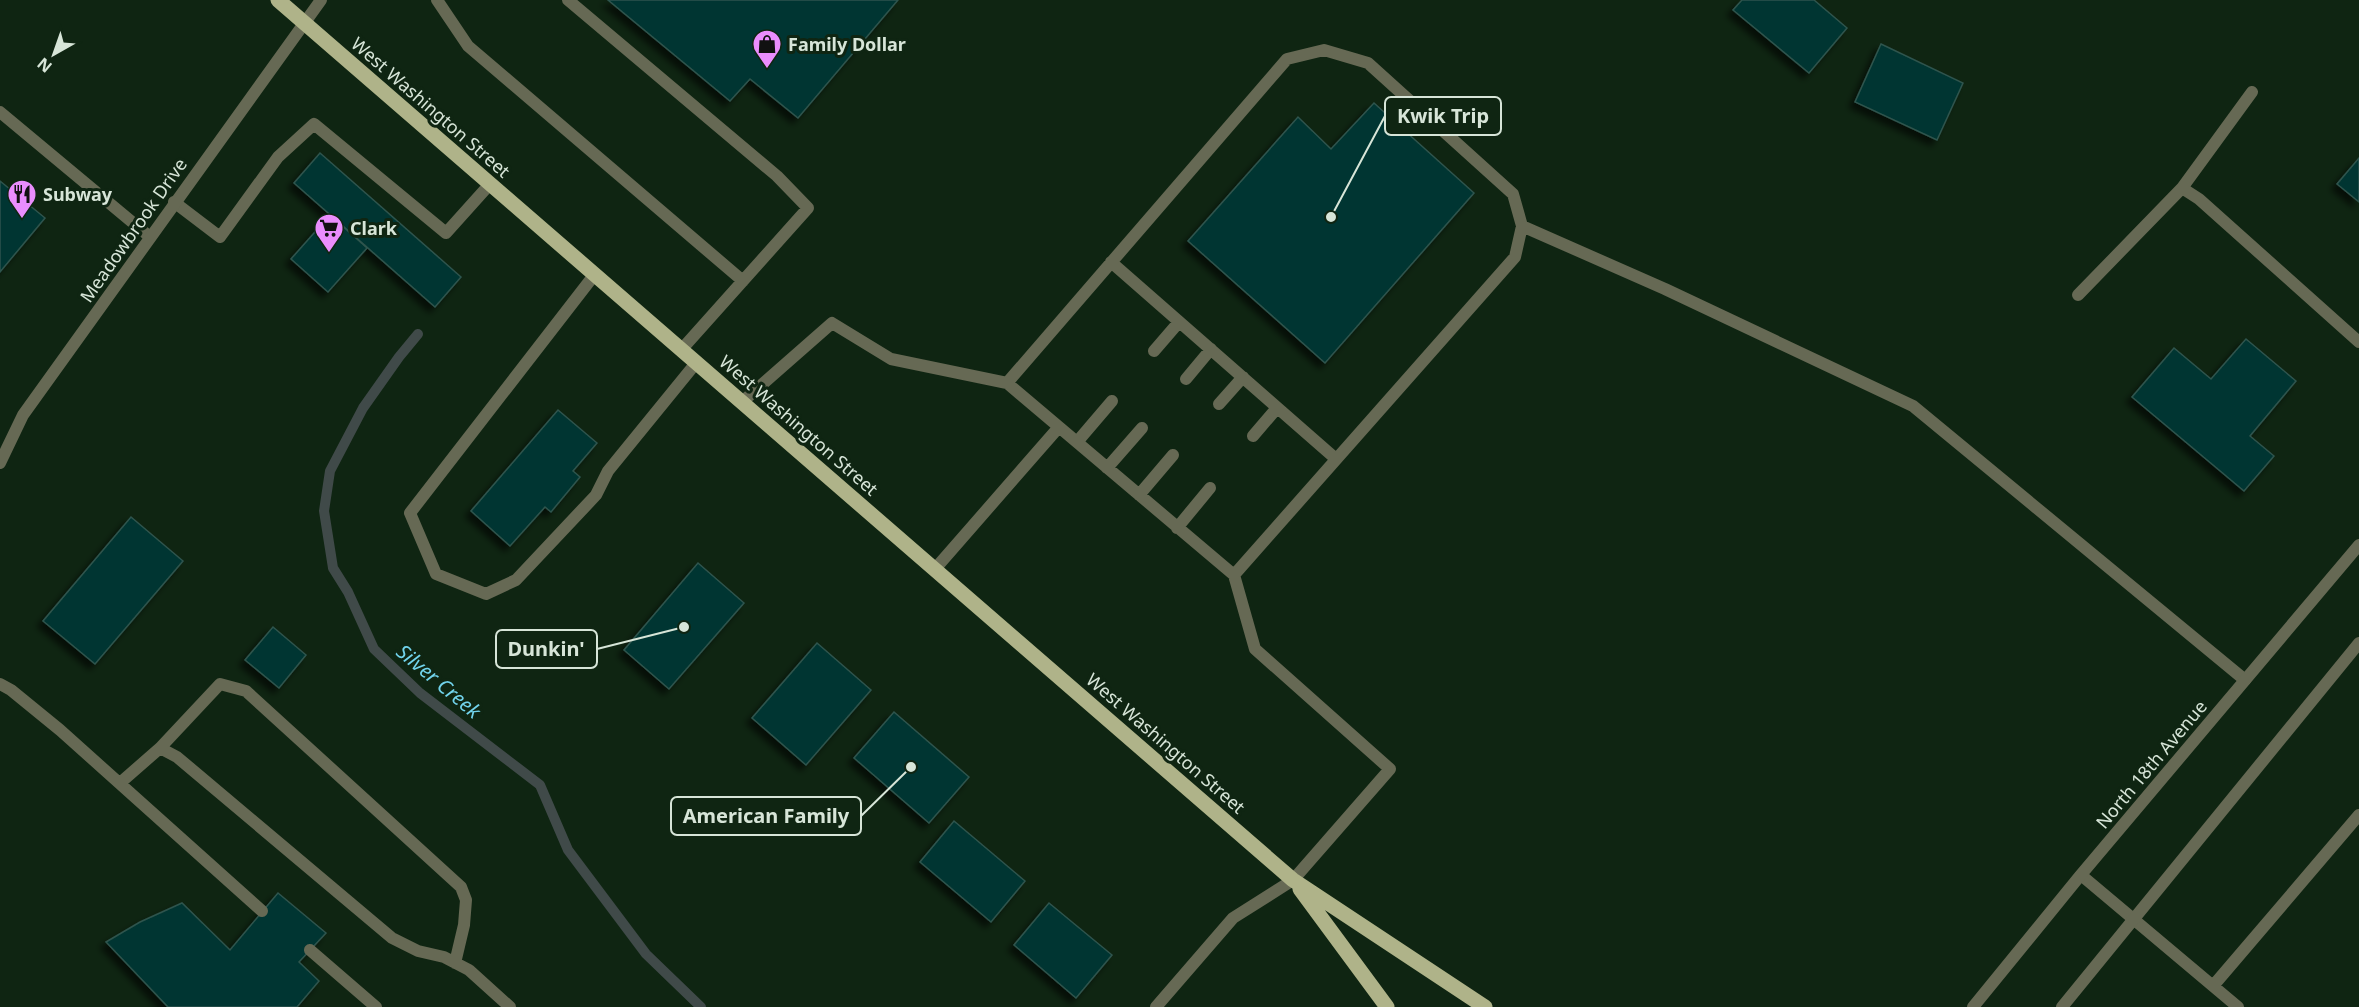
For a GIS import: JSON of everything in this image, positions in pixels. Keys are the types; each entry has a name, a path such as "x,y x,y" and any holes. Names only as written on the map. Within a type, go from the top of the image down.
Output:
{"main road":[{"name":"West Washington Street","path":"278,0 1293,880 1485,1007"},
{"name":"West Washington Street","path":"1293,880 1387,1007"}],"street":[{"name":"Meadowbrook Drive","path":"0,463 23,415 321,0"},
{"path":"437,0 468,46 743,281"},
{"path":"568,0 777,176 808,208 682,349"},
{"path":"1007,383 1287,59 1324,50 1368,63 1513,194 1522,226 1515,257 1234,575"},
{"path":"2078,295 2182,188 2252,92"},
{"path":"0,112 150,237"},
{"path":"174,202 220,237 278,157 314,124 446,233 490,184"},
{"path":"2182,188 2208,207 2359,342"},
{"path":"1522,226 1665,289 1913,406 2245,680"},
{"path":"1111,262 1336,459"},
{"path":"595,274 410,513 436,574 486,594 516,580 596,495 609,471 696,363"},
{"path":"1154,351 1179,322"},
{"path":"742,402 832,323 891,359 1007,383 1234,575 1255,649 1390,769 1293,880 1233,918 1156,1007"},
{"path":"1186,379 1211,349"},
{"path":"1219,404 1243,377"},
{"path":"1077,442 1112,401"},
{"path":"1253,436 1277,408"},
{"path":"935,569 1059,427"},
{"path":"1107,468 1142,428"},
{"path":"1139,495 1173,455"},
{"path":"1177,528 1210,488"},
{"name":"North 18th Avenue","path":"1972,1007 2359,545"},
{"path":"2062,1007 2359,643"},
{"path":"0,684 11,690 52,723 262,910"},
{"path":"120,783 160,748 220,684 227,688 246,691 460,887 466,900 464,925 455,963"},
{"path":"160,748 177,757 392,938 418,951 444,957 469,970 510,1007"},
{"path":"2213,986 2359,815"},
{"path":"2081,875 2238,1007"},
{"path":"310,950 376,1007"}],"building":[{"path":"608,0 898,0 798,118 750,79 730,101"},
{"path":"1742,0 1814,0 1847,28 1809,73 1733,10"},
{"path":"1881,44 1963,83 1937,140 1855,102"},
{"path":"1374,103 1474,193 1325,363 1188,241 1298,117 1331,149"},
{"name":"Clark","path":"320,153 461,277 435,307 294,183"},
{"path":"2359,158 2359,202 2337,184"},
{"path":"0,181 45,218 0,272"},
{"name":"Clark","path":"330,215 367,248 328,292 291,259"},
{"path":"2246,339 2296,381 2250,436 2274,456 2244,491 2132,397 2174,348 2211,379"},
{"path":"558,410 597,443 573,471 580,477 551,512 545,507 510,546 471,511"},
{"path":"131,517 183,561 95,664 43,621"},
{"path":"698,563 744,603 669,689 624,650"},
{"path":"698,563 744,603 669,689 624,650"},
{"path":"273,627 306,655 279,688 245,660"},
{"path":"817,643 871,690 806,765 752,718"},
{"path":"894,712 969,777 929,823 854,758"},
{"path":"954,821 1025,881 991,922 920,862"},
{"path":"278,893 326,933 299,962 319,981 297,1007 168,1007 106,942 140,922 182,903 230,950"},
{"path":"1049,903 1112,955 1076,998 1014,945"}],"waterway":[{"name":"Silver Creek","path":"418,334 363,408 330,471 324,511 333,568 348,592 374,649 420,693 540,785 568,850 646,954 701,1007"}],"place":[{"name":"Family Dollar","path":"767,70"},
{"name":"Kwik Trip","path":"1331,217"},
{"name":"Subway","path":"22,220"},
{"name":"Clark","path":"329,254"},
{"name":"Dunkin'","path":"684,627"},
{"name":"American Family","path":"911,767"}]}
